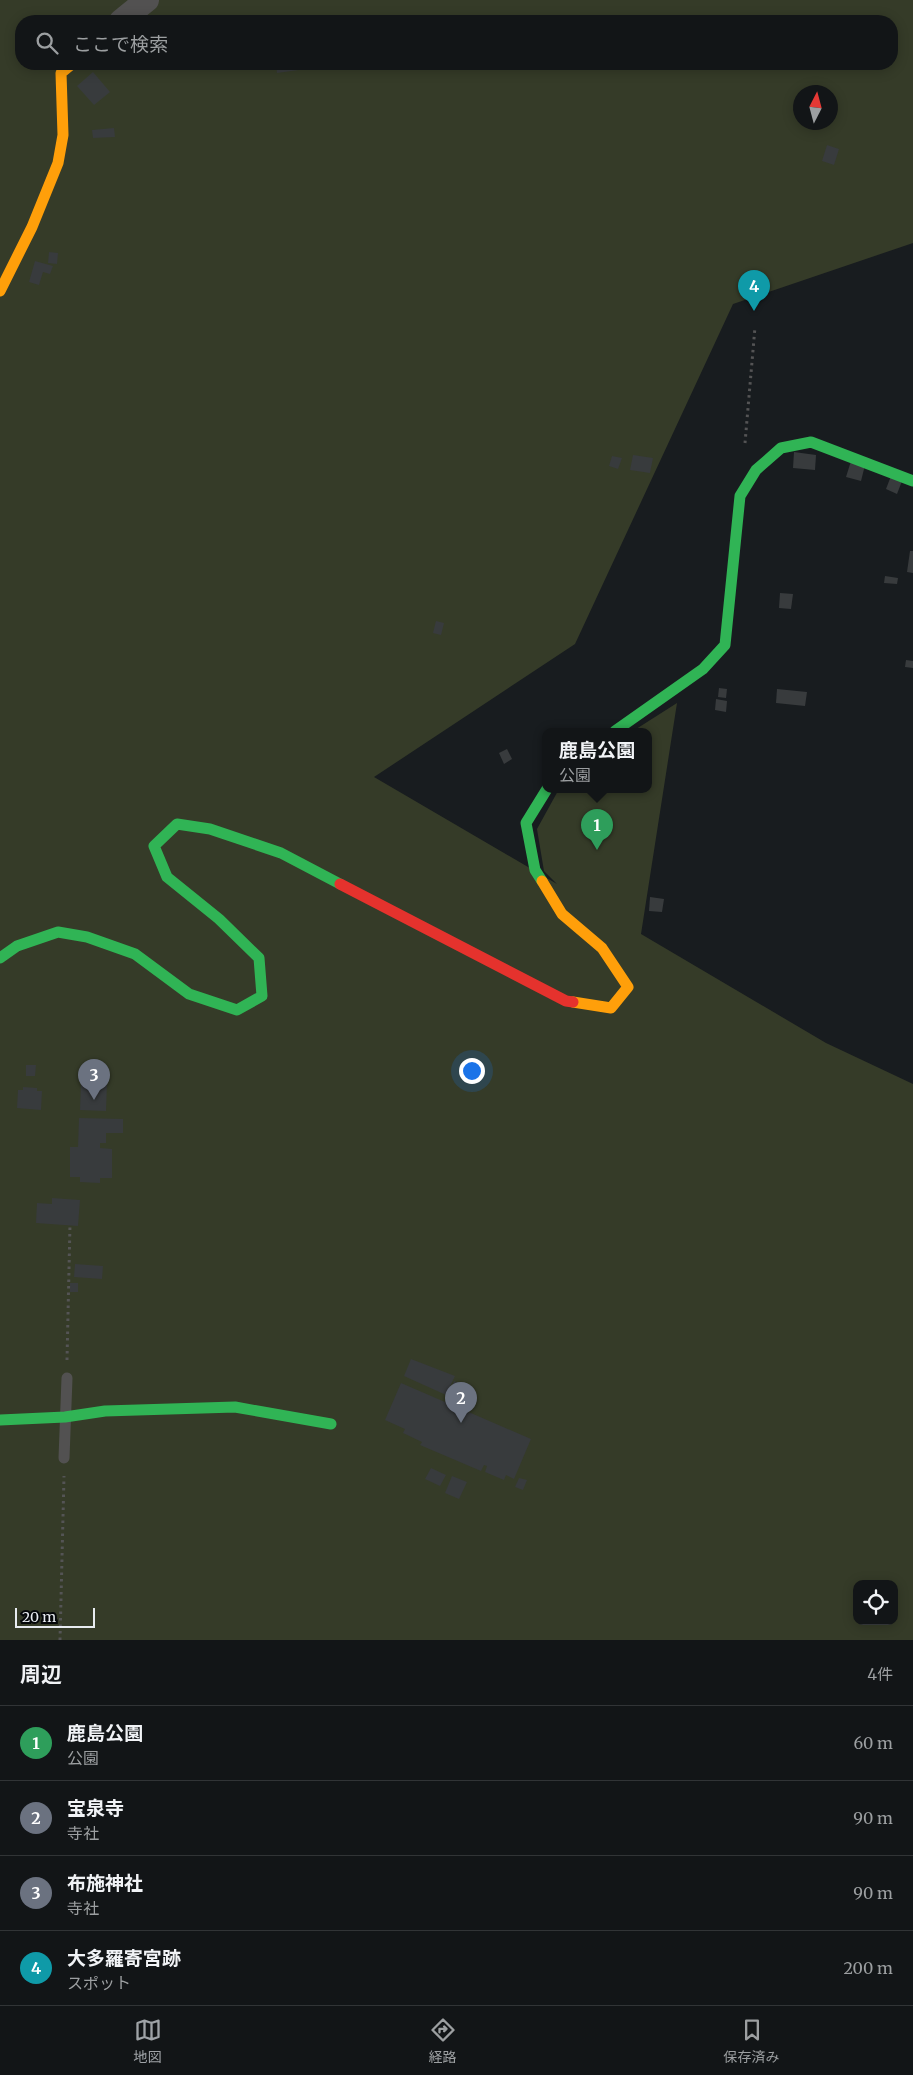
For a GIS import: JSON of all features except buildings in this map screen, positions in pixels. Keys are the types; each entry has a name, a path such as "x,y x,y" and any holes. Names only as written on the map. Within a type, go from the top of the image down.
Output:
{"street":[{"path":"128,15 147,0"},
{"path":"0,291 32,227 58,163 63,135 60,73 64,70"},
{"path":"619,728 703,669 725,645 740,496 756,470 781,448 811,442 913,482"},
{"path":"0,958 18,946 58,932 87,937 136,954 189,994 237,1010 262,996 259,958 219,919 167,877 154,846 177,824 210,829 281,853 566,1001 611,1008 628,987 602,948 562,914 535,870 526,823 545,793"},
{"path":"0,1420 66,1417 105,1412 235,1407 331,1424"}],"lane":[{"path":"64,1458 66,1378"}],"path":[{"path":"745,446 756,327"},
{"path":"66,1378 70,1224"},
{"path":"60,1640 64,1458"}],"green space":[{"path":"0,0 913,0 913,243 733,304 575,644 374,777 557,884 544,871 537,829 557,793 652,793 652,728 638,728 677,703 641,934 826,1043 913,1084 913,1640 0,1640"}],"traffic: fast":[{"path":"619,728 703,669 725,645 740,496 756,470 781,448 811,442 913,481"},
{"path":"542,881 535,870 526,823 545,793"},
{"path":"0,958 17,946 58,932 87,937 135,954 189,994 237,1010 262,996 259,958 219,919 167,877 154,846 177,824 210,829 281,853 340,884"},
{"path":"0,1420 65,1417 105,1411 235,1407 331,1424"}],"traffic: slow":[{"path":"0,291 32,227 58,163 63,135 61,73 65,70"},
{"path":"542,881 562,914 602,948 628,987 611,1008 573,1002"}],"traffic: jam":[{"path":"340,884 566,1001 573,1002"}],"place":[{"name":"大多羅寄宮跡","path":"754,311"},
{"name":"鹿島公園","path":"597,850"},
{"name":"布施神社","path":"94,1100"},
{"name":"宝泉寺","path":"461,1423"}]}
